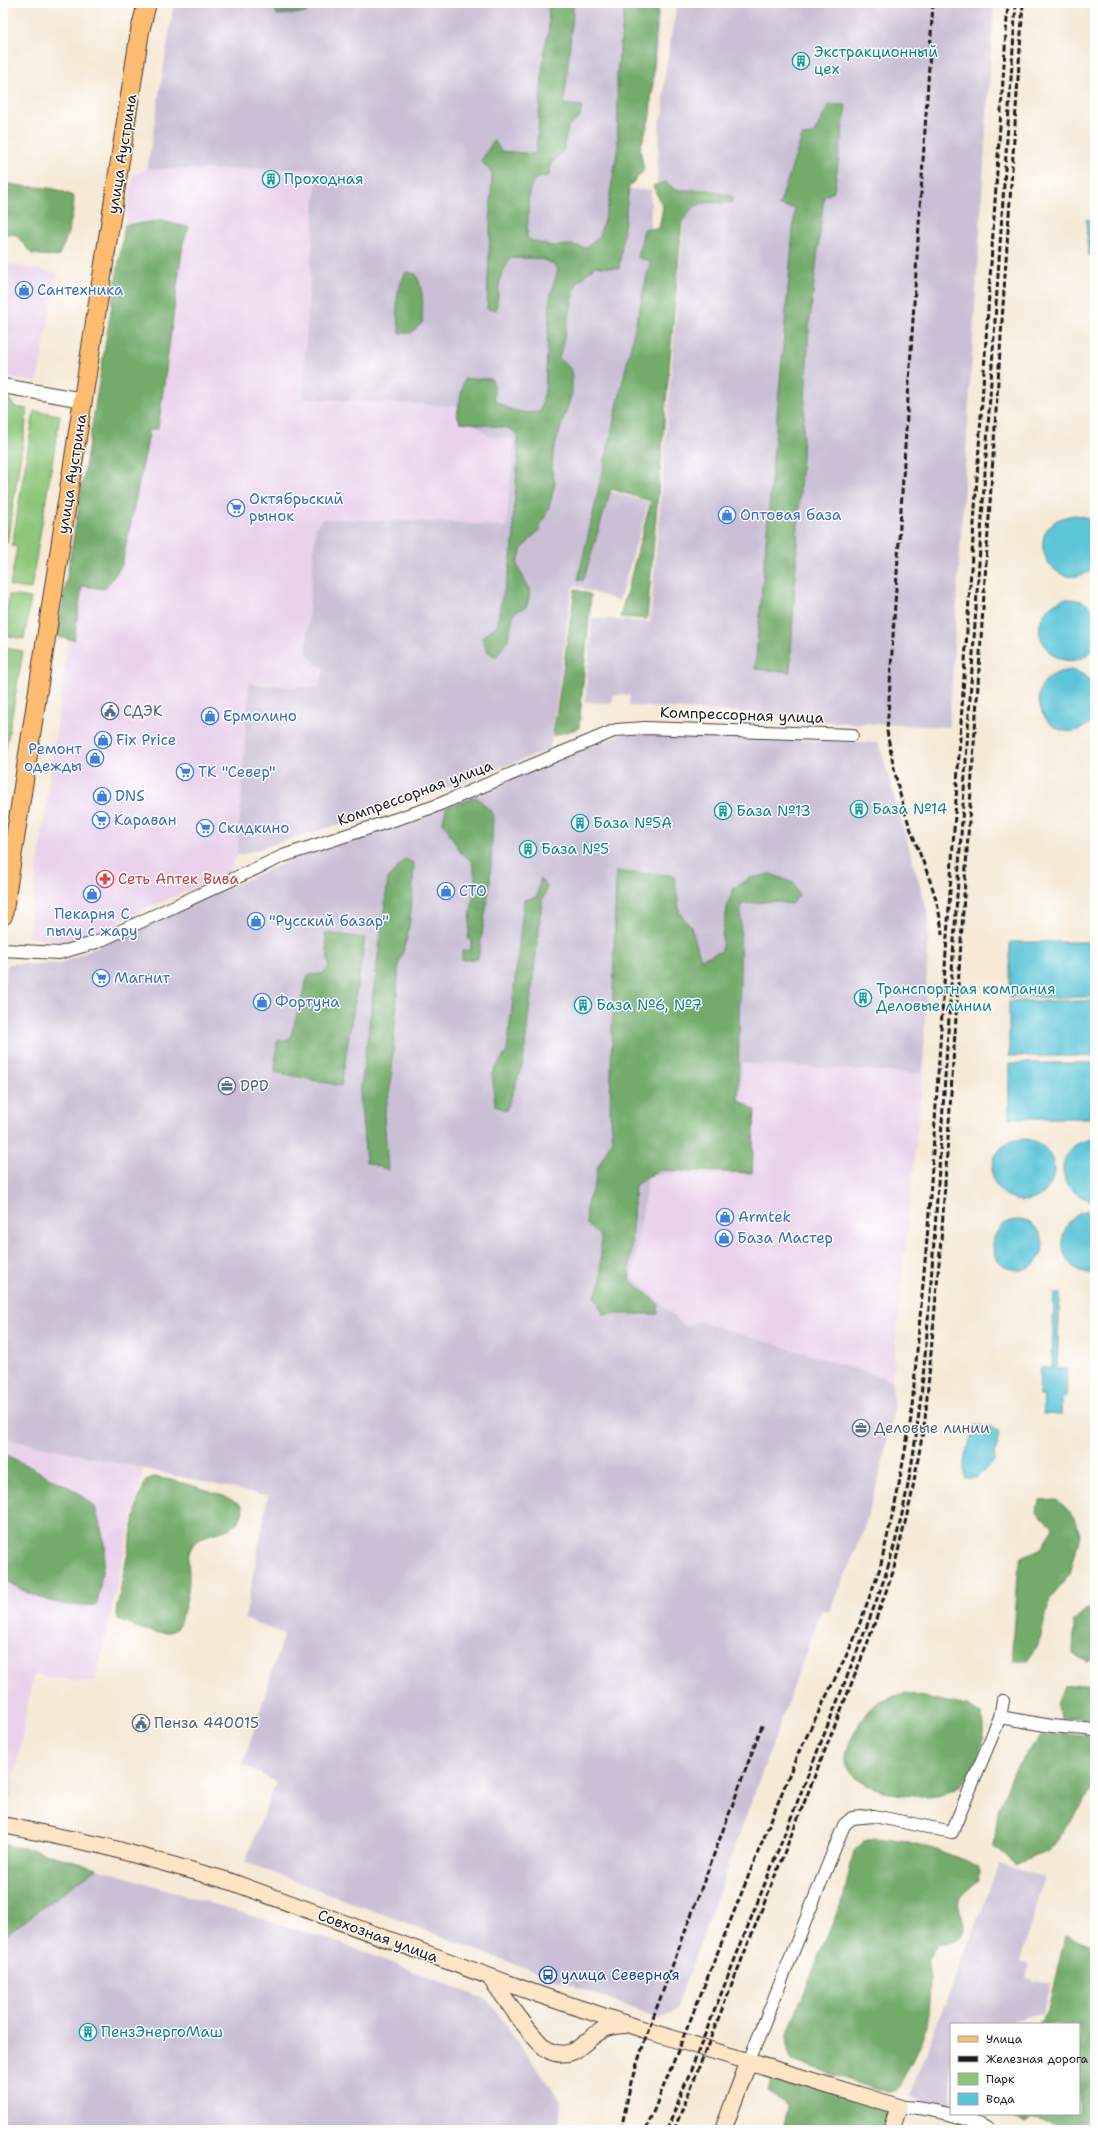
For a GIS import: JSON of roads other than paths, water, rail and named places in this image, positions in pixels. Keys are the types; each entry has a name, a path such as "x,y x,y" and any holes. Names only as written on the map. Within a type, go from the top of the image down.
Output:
{"main road":[{"path":"140,31 141,3"},
{"path":"140,31 147,3"},
{"name":"улица Аустрина","path":"3,916 140,31"},
{"name":"Совхозная улица","path":"3,1825 104,1846 229,1881 490,1978 578,2008 899,2107"},
{"path":"490,1978 542,2046 555,2053 570,2052 606,2027 631,2025"},
{"path":"578,2008 587,2023 587,2031 584,2042"},
{"path":"723,2130 749,2061"},
{"path":"891,2130 899,2107"}],"street":[{"path":"3,386 83,400"},
{"name":"Компрессорная улица","path":"3,950 59,953 97,942 283,856 433,807 616,730 636,728 852,735"},
{"path":"749,2061 844,1825 852,1818 874,1816 952,1832 1000,1717 1003,1701"},
{"path":"1000,1717 1052,1726 1095,1730"},
{"path":"899,2107 916,2106 936,2111 988,2130"}],"water":[{"path":"1095,219 1095,235 1087,236 1086,220"},
{"path":"1087,238 1095,238 1095,254 1088,255"},
{"path":"1075,515 1085,517 1095,524 1095,567 1079,576 1065,575 1053,569 1046,558 1043,544 1046,531 1056,521"},
{"path":"1063,599 1081,601 1092,608 1095,612 1095,648 1081,658 1067,660 1055,656 1045,647 1040,635 1040,622 1048,609"},
{"path":"1072,670 1087,677 1091,682 1095,694 1095,718 1079,730 1064,731 1051,725 1043,714 1039,700 1042,686 1052,675"},
{"path":"1010,942 1095,942 1095,997 1010,997"},
{"path":"1009,1001 1095,1001 1095,1056 1009,1056"},
{"path":"1009,1063 1095,1063 1095,1118 1009,1118"},
{"path":"1023,1139 1035,1142 1045,1148 1051,1158 1054,1170 1051,1182 1045,1192 1035,1198 1023,1201 1011,1198 1001,1192 995,1182 992,1170 995,1158 1001,1148 1011,1142"},
{"path":"1095,1139 1094,1201 1080,1196 1070,1188 1065,1178 1063,1167 1065,1157 1072,1148 1081,1142"},
{"path":"1095,1211 1095,1273 1081,1271 1071,1265 1065,1255 1063,1243 1065,1231 1071,1220 1081,1213"},
{"path":"1018,1220 1028,1222 1036,1227 1041,1235 1043,1245 1041,1255 1036,1263 1028,1268 1018,1270 1008,1268 1000,1263 995,1255 993,1245 995,1235 1000,1227 1008,1222"},
{"path":"1054,1294 1060,1294 1057,1369 1067,1369 1066,1396 1062,1397 1061,1415 1043,1414 1044,1396 1039,1396 1040,1368 1052,1368"},
{"path":"975,1425 992,1427 999,1433 994,1461 977,1478 964,1478 964,1460"}],"railway":[{"path":"933,3 887,731 900,793 911,830 926,868 934,894 941,921 942,935"},
{"path":"646,2130 796,1758 853,1642 880,1568 897,1495 911,1418 928,1228 1008,3"},
{"path":"667,2130 860,1644 887,1570 908,1487 915,1444 925,1358 935,1229 1016,3"},
{"path":"674,2130 866,1647 893,1572 911,1498 925,1420 942,1229 1023,3"},
{"path":"621,2130 631,2082 648,2031 763,1723"}],"place":[{"name":"Экстракционный цех","path":"801,61"},
{"name":"Проходная","path":"271,179"},
{"name":"Сантехника","path":"24,290"},
{"name":"Октябрьский рынок","path":"236,508"},
{"name":"Оптовая база","path":"727,515"},
{"name":"СДЭК","path":"110,711"},
{"name":"Ермолино","path":"210,716"},
{"name":"Fix Price","path":"103,740"},
{"name":"Ремонт одежды","path":"95,758"},
{"name":"ТК \"Север\"","path":"185,772"},
{"name":"DNS","path":"102,796"},
{"name":"База №14","path":"859,809"},
{"name":"База №13","path":"723,811"},
{"name":"Караван","path":"101,820"},
{"name":"База №5А","path":"580,823"},
{"name":"Скидкино","path":"205,828"},
{"name":"База №5","path":"528,849"},
{"name":"Сеть Аптек Вива","path":"105,879"},
{"name":"СТО","path":"446,891"},
{"name":"Пекарня С пылу с жару","path":"92,894"},
{"name":"\"Русский базар\"","path":"256,921"},
{"name":"Магнит","path":"101,978"},
{"name":"Транспортная компания Деловые линии","path":"863,998"},
{"name":"Фортуна","path":"262,1002"},
{"name":"База №6, №7","path":"583,1005"},
{"name":"DPD","path":"227,1086"},
{"name":"Armtek","path":"725,1217"},
{"name":"База Мастер","path":"724,1238"},
{"name":"Деловые линии","path":"861,1428"},
{"name":"Пенза 440015","path":"141,1723"},
{"name":"улица Северная","path":"548,1975"},
{"name":"ПензЭнергоМаш","path":"88,2032"}]}
